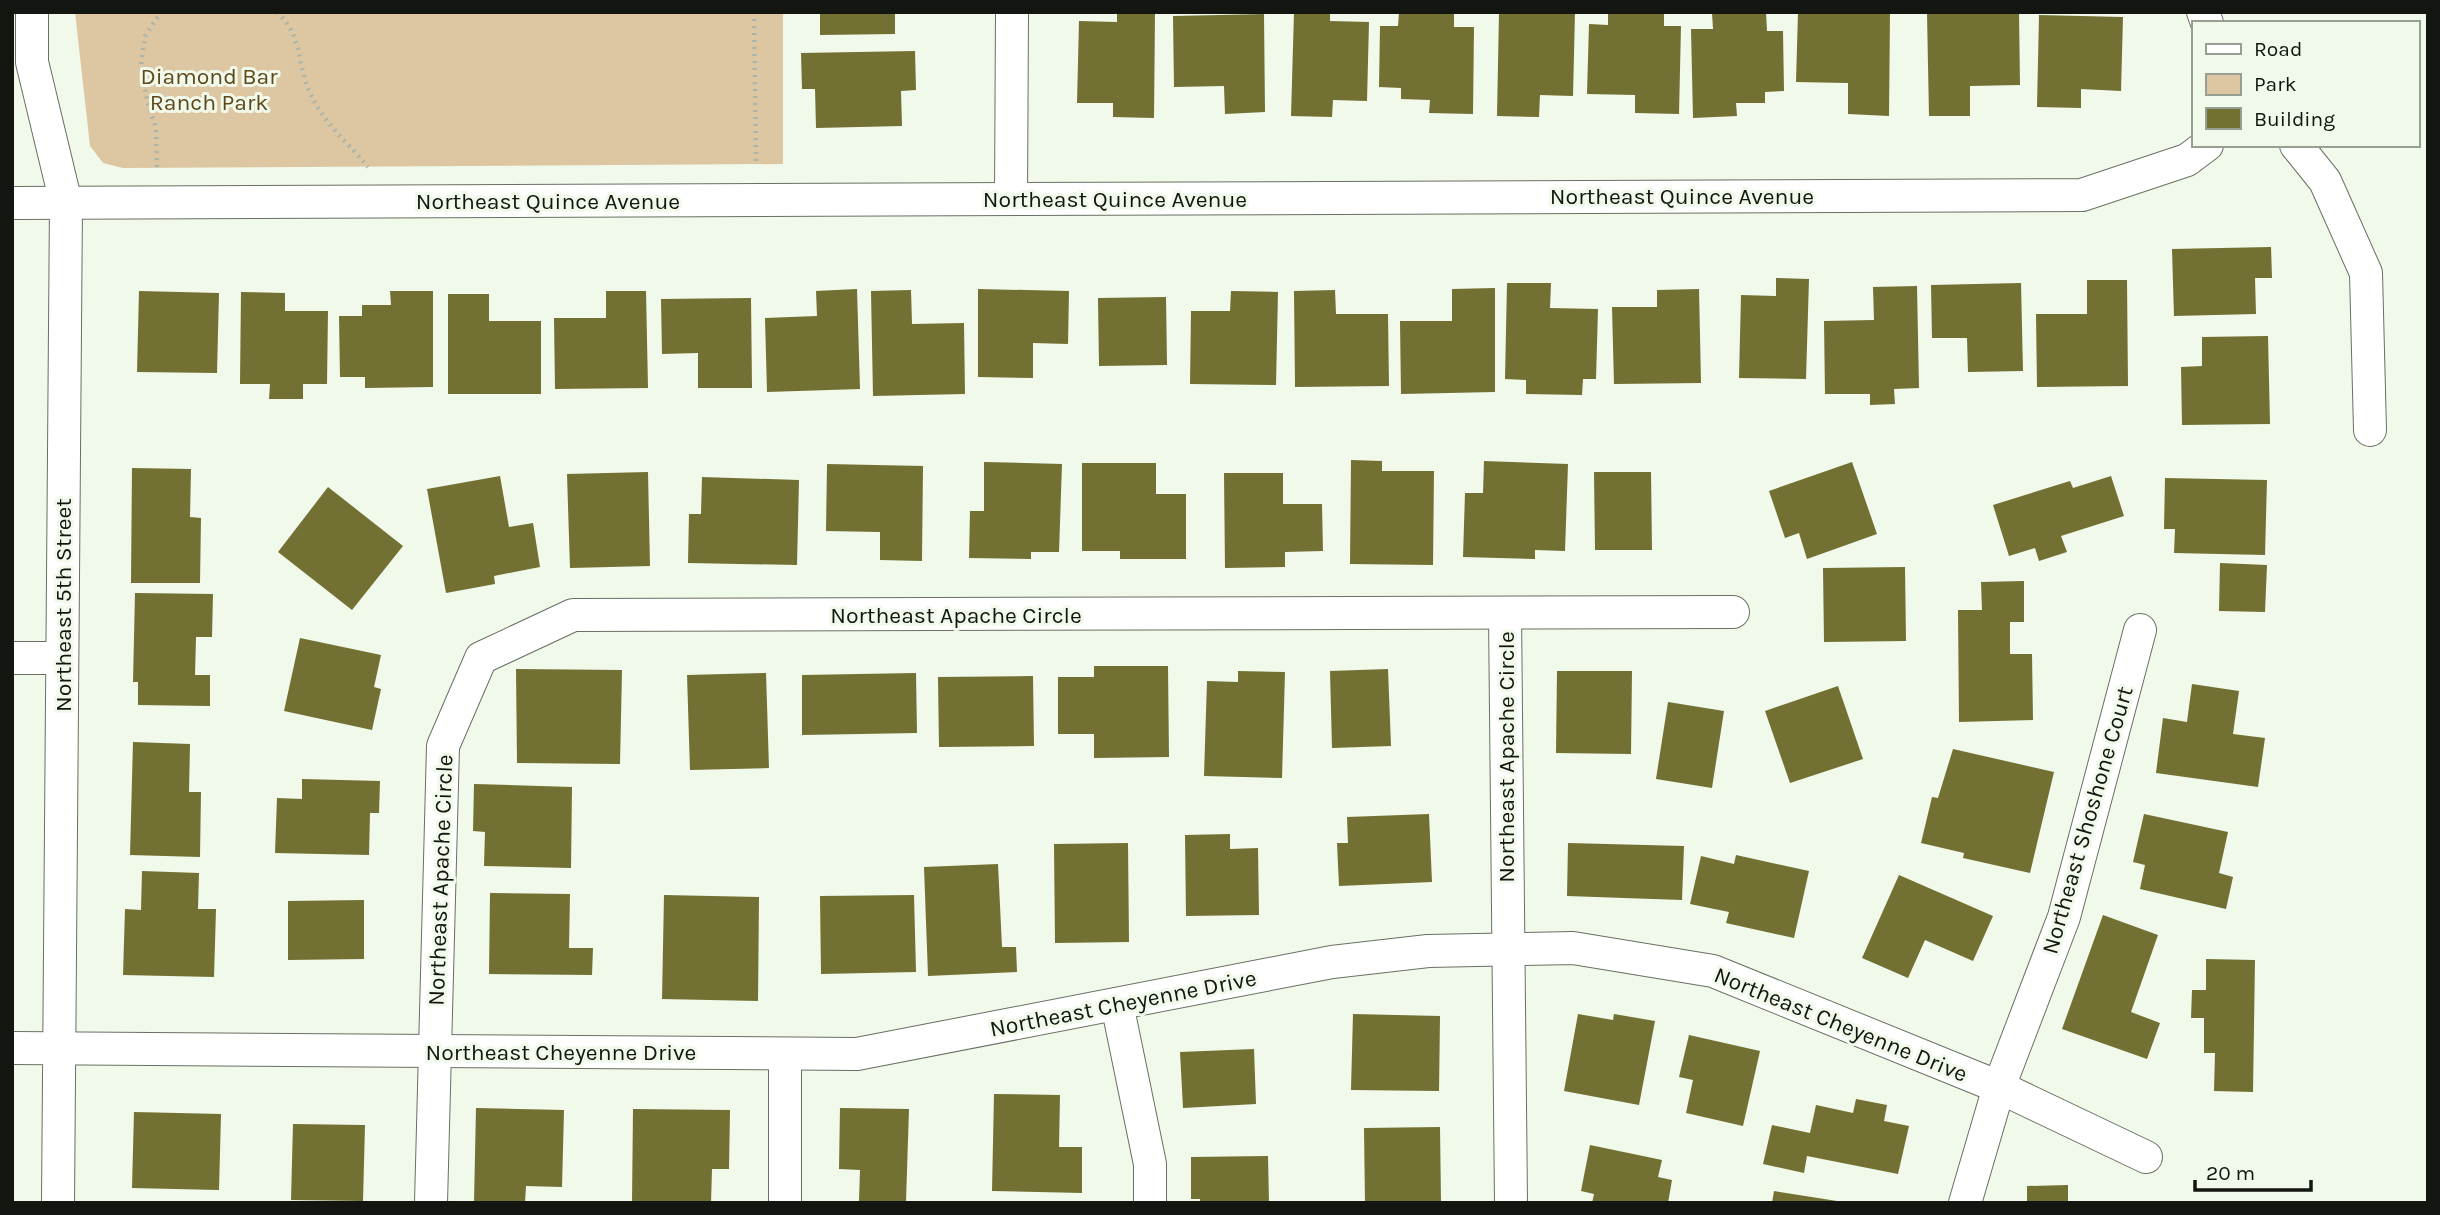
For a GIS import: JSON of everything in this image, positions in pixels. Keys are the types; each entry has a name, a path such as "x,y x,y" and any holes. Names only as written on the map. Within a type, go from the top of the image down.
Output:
{"street":[{"name":"Northeast 5th Street","path":"32,12 32,62 66,203 58,1203"},
{"path":"1011,199 1012,12"},
{"name":"Northeast Quince Avenue","path":"12,203 2082,195 2187,160 2204,147"},
{"path":"2298,147 2325,181 2366,273 2370,430"},
{"path":"1505,613 1733,612"},
{"name":"Northeast Apache Circle","path":"431,1203 443,746 481,658 573,615 1505,613 1511,1203"},
{"name":"Northeast Shoshone Court","path":"1965,1203 1999,1087 2064,916 2140,630"},
{"path":"12,658 62,658"},
{"name":"Northeast Cheyenne Drive","path":"12,1048 858,1054 1332,961 1427,951 1573,948 1713,971 1999,1087 2146,1157"},
{"path":"1117,1004 1150,1164 1150,1203"},
{"path":"785,1054 785,1203"}],"path":[{"path":"155,202 156,128 147,100 141,65 145,36 161,12"},
{"path":"277,12 297,36 301,66 311,97 371,170 372,202"},
{"path":"754,12 757,201"}],"green space":[{"name":"Diamond Bar Ranch Park","path":"75,12 783,12 783,164 123,168 103,163 90,146"}],"building":[{"path":"820,12 895,12 895,34 820,35"},
{"path":"1117,12 1155,12 1154,118 1113,117 1113,103 1077,103 1079,21 1117,22"},
{"path":"1294,12 1330,12 1330,21 1369,22 1367,101 1333,100 1332,117 1291,116"},
{"path":"1399,12 1454,12 1454,27 1474,27 1473,114 1429,113 1430,100 1401,99 1401,88 1379,87 1380,26 1398,26"},
{"path":"1499,12 1575,12 1573,96 1540,95 1539,117 1497,116"},
{"path":"1608,12 1664,12 1664,26 1681,26 1679,114 1635,113 1635,95 1587,94 1589,24 1608,25"},
{"path":"1766,12 1767,31 1783,31 1784,91 1765,92 1765,103 1736,103 1737,116 1693,118 1691,29 1713,29 1712,13"},
{"path":"1798,12 1890,12 1889,116 1848,114 1848,83 1796,82"},
{"path":"2019,12 2020,85 1970,86 1970,116 1929,116 1927,13"},
{"path":"1264,14 1265,112 1225,114 1224,86 1174,87 1173,16"},
{"path":"2039,15 2123,17 2121,91 2081,89 2081,108 2037,107"},
{"path":"915,51 916,90 901,91 902,126 816,128 815,89 802,89 801,53"},
{"path":"2271,247 2272,278 2255,278 2256,314 2174,316 2172,249"},
{"path":"1776,278 1809,279 1806,379 1739,378 1741,295 1776,296"},
{"path":"2087,280 2127,280 2128,386 2037,387 2036,314 2087,314"},
{"path":"1507,283 1551,283 1550,308 1598,309 1596,379 1583,379 1582,395 1526,394 1526,380 1505,379"},
{"path":"2021,283 2023,371 1968,372 1967,338 1932,338 1931,285"},
{"path":"1917,286 1919,388 1894,389 1895,404 1870,405 1870,394 1825,394 1824,321 1874,320 1873,287"},
{"path":"1495,288 1495,392 1401,394 1400,321 1452,321 1452,289"},
{"path":"857,289 860,389 767,392 765,318 817,316 816,291"},
{"path":"978,289 1069,291 1068,344 1033,343 1033,378 978,377"},
{"path":"1699,289 1701,383 1614,384 1612,307 1657,307 1657,290"},
{"path":"911,290 912,324 964,323 965,394 873,396 871,291"},
{"path":"1335,290 1336,314 1388,314 1389,386 1295,387 1294,291"},
{"path":"139,291 219,293 217,373 137,372"},
{"path":"390,291 433,291 433,387 365,388 365,377 340,377 339,316 362,316 362,305 391,305"},
{"path":"606,291 646,291 648,388 555,389 554,318 606,318"},
{"path":"1231,291 1278,292 1276,385 1190,384 1191,311 1230,311"},
{"path":"241,292 285,293 285,311 328,311 327,384 303,384 303,399 269,399 270,384 240,384"},
{"path":"448,294 489,294 489,321 541,321 541,394 448,394"},
{"path":"1166,297 1167,365 1099,366 1098,298"},
{"path":"751,298 752,388 698,388 698,353 662,354 661,299"},
{"path":"2268,336 2270,424 2182,425 2181,367 2202,366 2202,337"},
{"path":"1351,460 1382,461 1382,471 1434,471 1433,565 1350,564"},
{"path":"1484,461 1568,464 1565,551 1535,550 1535,559 1463,557 1465,493 1483,493"},
{"path":"984,462 1062,464 1059,552 1031,552 1031,559 969,558 970,511 984,511"},
{"path":"1852,462 1877,534 1807,559 1799,533 1785,538 1769,491"},
{"path":"1082,463 1156,463 1156,494 1186,494 1186,559 1120,559 1120,551 1082,551"},
{"path":"827,464 923,466 922,561 880,560 880,532 826,531"},
{"path":"132,468 191,469 190,517 201,518 200,583 131,583"},
{"path":"648,472 650,566 570,568 567,474"},
{"path":"1594,472 1651,472 1652,550 1595,550"},
{"path":"1224,473 1283,473 1283,504 1322,504 1323,551 1285,552 1285,567 1225,568"},
{"path":"500,476 509,527 533,523 540,567 494,576 495,584 446,593 427,489"},
{"path":"2111,476 2124,516 2061,536 2067,552 2039,561 2035,548 2009,556 1993,505 2070,481 2073,488"},
{"path":"702,477 799,480 797,565 688,563 689,514 701,514"},
{"path":"2165,478 2267,480 2265,555 2174,553 2175,529 2164,529"},
{"path":"328,487 403,546 352,610 278,552"},
{"path":"2220,563 2267,565 2265,612 2219,611"},
{"path":"1905,567 1906,641 1824,642 1823,568"},
{"path":"2024,581 2024,622 2010,622 2010,654 2032,654 2033,720 1959,722 1958,610 1982,610 1981,582"},
{"path":"135,593 213,594 212,637 196,637 195,675 210,675 210,706 138,705 138,682 133,682"},
{"path":"300,638 381,655 374,687 381,689 372,730 284,711"},
{"path":"1094,666 1168,666 1169,757 1094,758 1094,734 1058,734 1058,677 1094,677"},
{"path":"516,669 622,670 620,764 517,763"},
{"path":"1388,669 1391,746 1332,748 1330,671"},
{"path":"1238,671 1285,672 1282,778 1204,776 1207,681 1238,682"},
{"path":"1557,671 1632,671 1631,754 1556,753"},
{"path":"766,673 769,768 690,770 687,675"},
{"path":"916,673 917,733 802,735 802,675"},
{"path":"1033,676 1034,746 939,747 938,677"},
{"path":"2192,684 2239,691 2233,734 2265,738 2258,787 2156,773 2163,718 2187,722"},
{"path":"1838,686 1863,759 1790,783 1765,711"},
{"path":"1668,702 1724,711 1712,788 1656,779"},
{"path":"133,742 190,744 189,792 201,792 200,857 130,855"},
{"path":"1953,749 2054,772 2030,873 1963,858 1964,853 1921,843 1932,797 1938,798"},
{"path":"302,779 380,781 379,813 370,813 369,855 275,853 277,798 302,799"},
{"path":"474,784 572,787 571,868 484,866 485,832 473,831"},
{"path":"1429,814 1432,882 1339,886 1337,843 1348,843 1347,817"},
{"path":"2144,814 2228,832 2219,873 2233,877 2226,909 2140,889 2145,865 2133,862"},
{"path":"1230,834 1230,849 1258,848 1259,915 1186,916 1185,835"},
{"path":"1128,843 1129,942 1055,943 1054,844"},
{"path":"1568,843 1684,846 1682,900 1567,896"},
{"path":"1736,855 1809,871 1794,938 1726,923 1729,912 1690,904 1701,856 1734,864"},
{"path":"998,864 1002,947 1016,947 1017,972 928,976 924,867"},
{"path":"142,871 199,873 198,909 216,909 214,977 123,975 125,909 141,910"},
{"path":"1899,875 1993,916 1973,961 1925,940 1908,978 1862,958"},
{"path":"490,893 570,894 569,948 593,948 592,975 489,974"},
{"path":"664,895 759,897 758,1001 662,999"},
{"path":"914,895 916,972 821,974 820,896"},
{"path":"364,900 364,959 288,960 288,901"},
{"path":"2103,915 2158,935 2131,1012 2160,1023 2147,1059 2062,1029"},
{"path":"2206,959 2255,960 2253,1092 2214,1091 2215,1053 2204,1053 2204,1018 2191,1018 2192,990 2206,990"},
{"path":"1353,1014 1440,1016 1439,1091 1351,1090"},
{"path":"1578,1014 1613,1020 1614,1014 1655,1021 1639,1105 1564,1091"},
{"path":"1689,1035 1760,1051 1743,1126 1686,1113 1693,1080 1679,1077"},
{"path":"1254,1049 1256,1104 1183,1108 1180,1052"},
{"path":"994,1094 1060,1095 1059,1147 1082,1147 1082,1193 992,1191"},
{"path":"1856,1099 1887,1105 1884,1121 1909,1126 1898,1174 1807,1156 1804,1173 1763,1164 1772,1125 1810,1133 1816,1105 1853,1113"},
{"path":"476,1108 564,1110 562,1187 526,1186 525,1203 474,1203"},
{"path":"840,1108 909,1109 906,1202 859,1201 860,1170 839,1169"},
{"path":"633,1109 730,1110 729,1169 712,1169 711,1203 632,1203"},
{"path":"134,1112 221,1114 219,1190 132,1188"},
{"path":"293,1124 365,1125 363,1201 291,1200"},
{"path":"1440,1127 1441,1203 1365,1203 1364,1128"},
{"path":"1590,1145 1662,1160 1658,1177 1672,1180 1668,1203 1592,1203 1594,1194 1581,1191"},
{"path":"1268,1156 1269,1203 1200,1203 1200,1199 1191,1199 1191,1157"},
{"path":"2068,1185 2068,1203 2027,1203 2027,1186"},
{"path":"1774,1191 1837,1201 1837,1203 1772,1203"}]}
